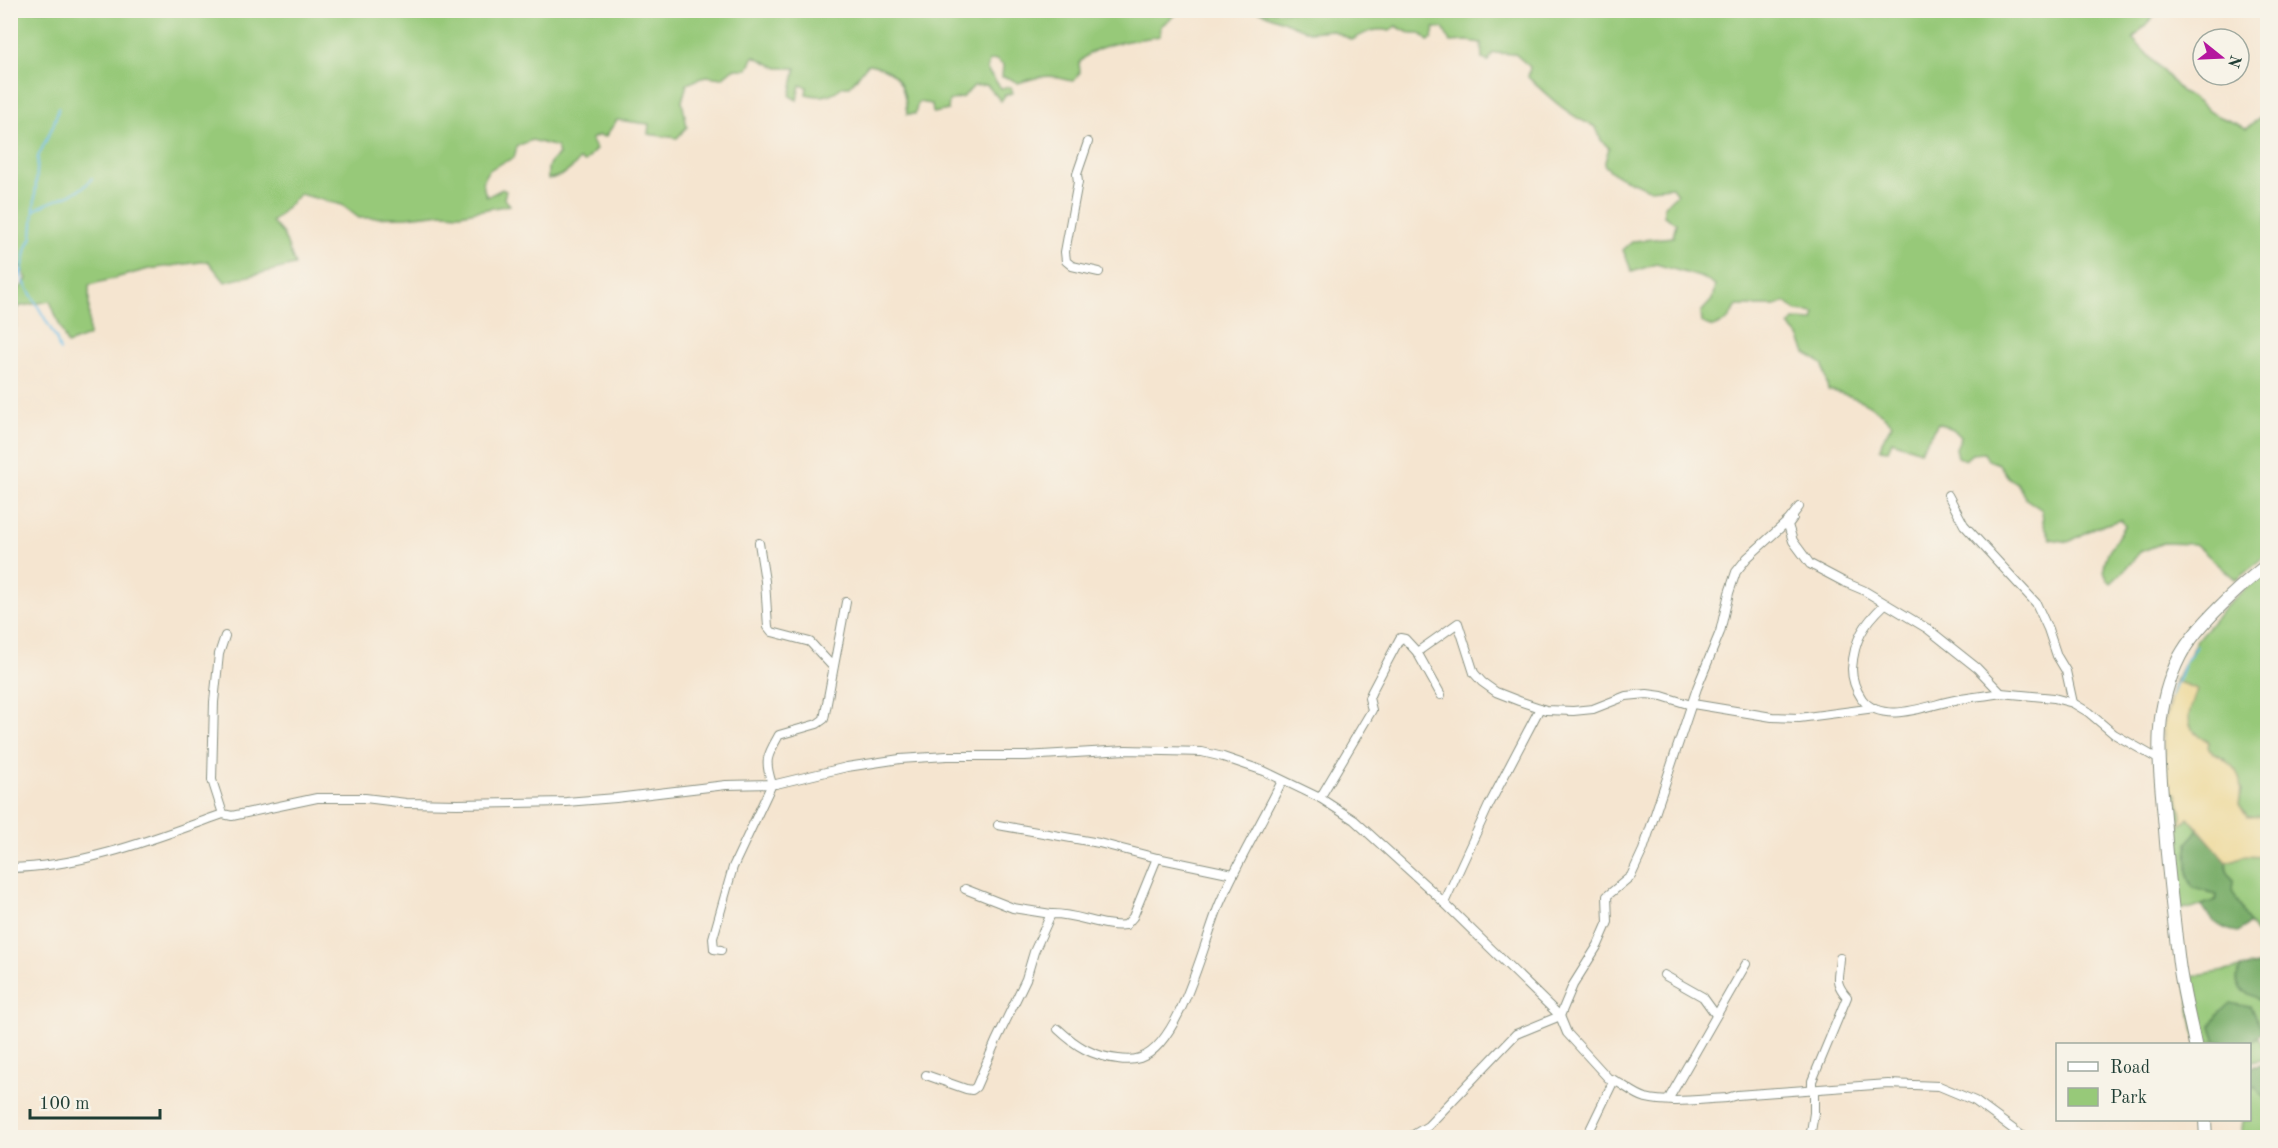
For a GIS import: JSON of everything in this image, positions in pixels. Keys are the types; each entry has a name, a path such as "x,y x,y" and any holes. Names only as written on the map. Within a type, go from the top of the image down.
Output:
{"main road":[{"path":"2195,1043 2178,956 2158,759 2164,697 2181,654 2196,632 2252,576 2268,564"},
{"path":"2205,1121 2206,1137"}],"street":[{"path":"1088,142 1077,174 1078,182 1065,252 1066,261 1072,266 1099,272"},
{"path":"1948,495 1964,525 2036,603 2057,656 2066,671 2073,703"},
{"path":"1408,1137 1428,1126 1516,1034 1560,1016 1573,985 1599,945 1608,922 1607,896 1631,876 1643,850 1691,705 1720,632 1736,572 1747,558 1789,520 1799,507 1788,525 1801,554 1810,564 1905,614 1946,642 1977,668 2001,693"},
{"path":"759,543 765,581 768,627 772,632 810,642 833,667"},
{"path":"721,950 714,949 713,938 733,867 772,784 766,764 770,752 779,735 817,724 824,719 846,602"},
{"path":"1885,604 1866,622 1859,638 1853,664 1856,690 1867,705 1884,711 1900,712 1957,699 2001,693 2054,698 2073,703 2088,712 2114,734 2158,759"},
{"path":"1417,652 1458,624 1474,673 1482,682 1496,692 1540,708 1573,711 1593,709 1626,696 1647,694 1691,705 1772,717 1799,718 1875,708"},
{"path":"224,814 212,780 214,702 219,654 225,636"},
{"path":"1320,798 1372,710 1369,698 1400,638 1405,639 1417,652 1441,695"},
{"path":"1444,903 1489,805 1540,708"},
{"path":"10,868 86,858 160,837 224,814 232,816 317,798 365,798 406,803 566,802 726,785 772,784 848,767 900,759 947,756 1025,756 1126,750 1202,752 1242,763 1320,798 1354,820 1444,903 1560,1016 1567,1033 1590,1061 1608,1078 1644,1098 1668,1100 1727,1098 1737,1095 1888,1084 1939,1086 1974,1101 2025,1137"},
{"path":"1058,1029 1076,1046 1105,1058 1140,1058 1157,1048 1179,1014 1219,904 1282,781"},
{"path":"998,825 1099,843 1233,874"},
{"path":"965,889 1013,908 1080,917 1110,925 1126,925 1133,917 1158,858"},
{"path":"926,1075 966,1089 972,1090 976,1087 1026,979 1038,942 1051,914"},
{"path":"1810,1137 1814,1113 1812,1082 1847,997 1839,987 1837,977 1840,958"},
{"path":"1668,1100 1746,964"},
{"path":"1664,975 1703,997 1716,1015"},
{"path":"1586,1137 1614,1080"}],"green space":[{"path":"11,10 1180,11 1161,26 1160,36 1115,44 1086,56 1079,63 1080,72 1074,81 1046,76 1018,83 1002,77 1003,65 996,60 989,61 987,70 1001,88 1011,87 1013,93 1005,95 1001,101 987,85 974,86 963,97 949,101 948,110 933,113 932,104 918,102 915,114 907,114 902,87 898,80 886,70 868,64 850,86 843,86 830,94 817,96 806,94 807,87 800,85 797,100 790,96 796,68 778,68 754,56 748,69 733,69 722,78 706,76 687,84 682,101 687,127 677,138 648,134 649,124 617,120 605,137 599,135 591,139 596,149 585,162 579,160 566,173 548,179 549,165 559,155 557,147 532,140 517,146 514,158 488,171 483,181 487,197 502,189 506,191 504,198 510,205 460,214 359,218 342,205 300,194 272,222 283,234 295,265 225,282 208,261 149,269 89,285 89,336 67,344 50,301 17,307 15,328 11,329 11,294 27,279 20,266 11,270"},
{"path":"1258,11 2158,11 2133,39 2182,92 2214,114 2246,128 2267,113 2267,555 2236,580 2195,544 2163,543 2140,552 2111,583 2104,570 2105,562 2107,554 2125,526 2121,520 2094,528 2069,542 2051,539 2043,522 2042,510 2026,499 2017,483 2008,477 1999,464 1988,460 1984,453 1972,454 1965,460 1958,457 1956,448 1961,437 1953,429 1938,423 1920,451 1892,441 1888,450 1880,449 1892,424 1879,411 1863,402 1828,390 1823,365 1806,353 1800,338 1789,326 1794,320 1813,321 1815,313 1797,311 1785,302 1775,306 1737,306 1727,321 1713,327 1702,323 1701,312 1712,300 1715,286 1703,278 1656,264 1632,272 1623,250 1633,241 1673,237 1676,223 1664,216 1664,206 1677,194 1672,187 1649,189 1616,175 1604,165 1609,148 1601,140 1596,127 1568,112 1543,91 1528,77 1530,67 1515,54 1493,53 1488,61 1482,59 1481,43 1450,42 1443,28 1434,28 1432,39 1428,41 1421,34 1411,34 1396,26 1390,31 1375,30 1352,40 1331,30 1309,32"},
{"path":"2267,571 2267,816 2247,817 2239,804 2242,790 2226,760 2210,751 2209,742 2200,737 2190,726 2189,714 2196,689 2175,681 2198,638 2230,602"},
{"path":"2167,789 2177,794 2182,815 2179,826 2188,817 2199,830 2187,843 2208,893 2217,895 2216,900 2192,909 2186,908 2178,911"},
{"path":"2199,830 2227,862 2227,871 2233,880 2232,890 2249,923 2238,932 2222,927 2209,916 2202,905 2216,900 2217,895 2193,888 2188,877 2187,843"},
{"path":"2244,856 2267,857 2267,950 2249,923 2232,890 2233,880 2227,871 2227,862"},
{"path":"2267,962 2267,1018 2264,1011 2265,998 2260,1000 2241,990 2236,979 2241,968"},
{"path":"2241,968 2236,979 2265,998 2267,1028 2262,1030 2250,1007 2211,1026 2216,1041 2196,1043 2185,978"},
{"path":"2230,1003 2250,1007 2262,1030 2253,1040 2245,1043 2216,1041 2211,1026 2219,1013"},
{"path":"2258,1037 2267,1054 2267,1059 2251,1062 2251,1043 2244,1043"},
{"path":"2268,1064 2267,1102 2255,1086 2251,1088 2251,1067"},
{"path":"2255,1086 2267,1102 2267,1137 2241,1138 2243,1121 2251,1121 2251,1088"}],"sand":[{"path":"2175,681 2197,689 2189,714 2191,726 2200,737 2209,742 2208,747 2211,751 2234,768 2241,790 2239,804 2247,817 2267,816 2267,857 2244,856 2227,862 2188,817 2178,828 2182,815 2177,794 2167,789 2163,727"}],"waterway":[{"path":"21,275 27,247 32,237 38,157 53,126 59,107"},
{"path":"35,210 81,189 92,178"},
{"path":"10,250 24,282 56,338 60,351"},
{"path":"2171,697 2186,660 2197,645"}]}
